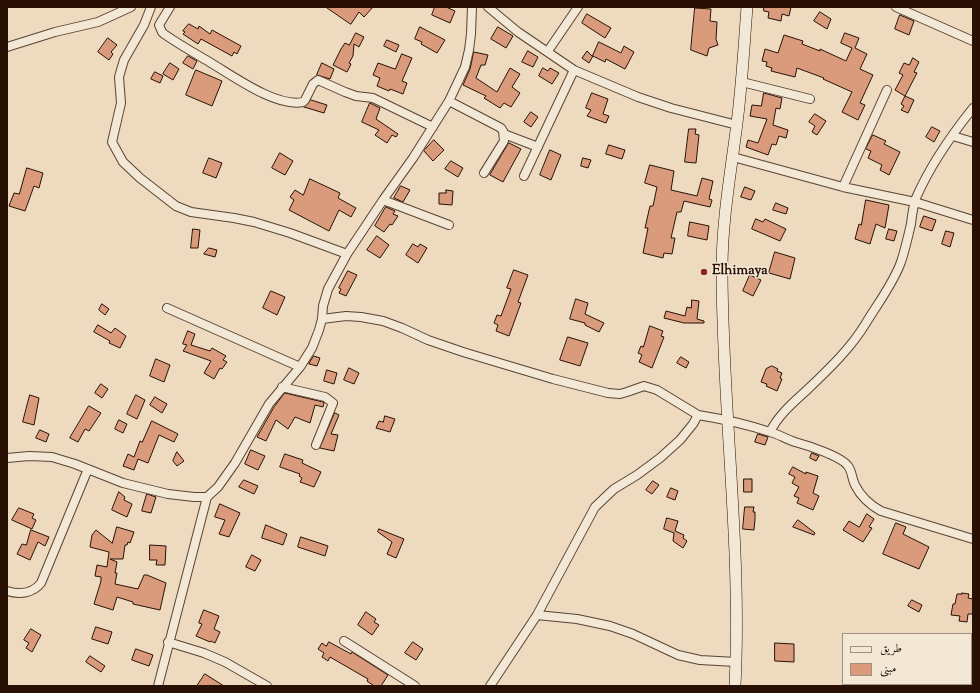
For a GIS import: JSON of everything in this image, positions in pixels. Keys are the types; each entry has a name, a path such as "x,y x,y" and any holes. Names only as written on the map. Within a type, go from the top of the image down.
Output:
{"main road":[{"path":"735,686 736,567 724,353 722,269 725,222 742,82 747,7"}],"street":[{"path":"7,47 55,32 98,22 118,9 131,7"},
{"path":"150,7 144,25 124,60 119,77 121,103 112,142 123,162 140,178 176,206 192,212 234,218 261,224 347,254"},
{"path":"170,7 160,25 162,32 248,86 287,102 303,102 313,84 318,80 345,92 373,98 433,127"},
{"path":"158,686 168,642 190,567 207,497 218,487 227,475 269,404 300,367 312,348 322,319 323,306 328,289 347,254 413,158 449,102 465,68 471,34 472,7"},
{"path":"488,7 518,32 574,70 638,98 671,108 737,124"},
{"path":"548,51 578,7"},
{"path":"896,7 973,41"},
{"path":"524,176 574,70"},
{"path":"742,82 810,99"},
{"path":"842,187 887,90"},
{"path":"449,102 501,128 504,134 504,142 484,173"},
{"path":"770,432 775,422 785,410 833,364 856,338 867,322 893,279 900,263 908,236 915,202 931,169 973,108"},
{"path":"504,134 538,147"},
{"path":"953,136 973,142"},
{"path":"733,157 842,187 915,202 973,220"},
{"path":"383,200 449,225"},
{"path":"167,308 300,367"},
{"path":"322,319 346,316 383,321 428,340 463,352 553,379 608,393 628,392 644,386 657,390 698,415 728,420 770,432 795,442 806,444 845,463 848,466 855,486 871,506 881,511 973,539"},
{"path":"282,387 325,397 333,403 316,445"},
{"path":"490,686 537,615 595,507 614,489 649,466 680,440 693,424 698,415"},
{"path":"7,458 29,456 52,457 123,483 168,494 194,498 207,497"},
{"path":"7,591 13,593 24,593 33,591 41,583 88,469"},
{"path":"537,615 577,619 610,626 633,634 678,655 700,660 736,662"},
{"path":"344,641 415,686"},
{"path":"168,642 204,653 225,662 267,686"}],"building":[{"path":"326,7 373,7 364,17 359,12 351,24"},
{"path":"435,7 446,7 455,11 450,23 432,15"},
{"path":"764,7 791,7 789,16 782,14 781,21 768,18 769,12 764,11"},
{"path":"695,8 711,9 710,21 717,22 716,39 718,45 709,48 707,56 691,50"},
{"path":"820,12 831,19 827,29 814,21"},
{"path":"587,14 611,28 605,38 582,23"},
{"path":"900,15 914,21 909,35 895,29"},
{"path":"189,24 198,29 199,26 210,34 212,30 241,46 237,54 234,52 232,56 201,39 198,44 183,34 185,32 183,31"},
{"path":"420,27 445,40 437,53 421,44 422,42 415,39"},
{"path":"498,27 513,36 506,48 491,39"},
{"path":"356,33 364,37 359,47 354,44 353,56 349,63 351,64 347,72 333,65 345,43 349,45"},
{"path":"845,33 859,38 855,48 867,54 860,69 873,75 860,103 865,105 858,120 842,112 852,92 823,79 824,78 797,68 795,77 771,71 772,68 766,66 767,62 762,61 765,49 778,53 784,35 803,41 802,44 820,51 820,49 846,61 852,48 841,43"},
{"path":"108,38 117,45 111,52 113,54 109,60 98,52"},
{"path":"387,40 399,45 396,52 384,46"},
{"path":"599,42 621,53 624,46 634,52 625,69 606,59 605,62 593,56 589,63 582,58 587,51 592,56"},
{"path":"528,51 538,57 533,67 522,62"},
{"path":"474,52 488,55 485,65 481,65 476,78 497,92 510,68 520,74 512,87 520,93 511,107 504,103 500,108 484,98 486,96 463,85 470,69"},
{"path":"402,54 412,58 402,81 407,83 403,94 390,89 389,91 377,86 380,78 373,75 378,63 395,69"},
{"path":"188,56 197,61 193,69 183,63"},
{"path":"913,58 919,62 914,72 917,73 905,96 895,90 903,75 899,73 904,63 909,65"},
{"path":"170,63 179,69 173,80 163,74"},
{"path":"322,63 334,69 330,79 317,75"},
{"path":"543,68 548,71 550,68 559,73 552,84 539,76"},
{"path":"196,70 222,81 212,106 186,95"},
{"path":"155,72 163,76 160,83 151,79"},
{"path":"592,93 608,99 603,114 609,116 606,123 587,116 591,110 586,108"},
{"path":"764,93 782,98 780,109 776,108 773,125 788,130 786,138 779,136 776,145 772,144 768,155 746,147 748,140 758,143 767,119 750,116 752,105 761,106"},
{"path":"905,96 914,100 908,113 901,110 904,106 901,104"},
{"path":"311,100 327,105 324,113 304,107"},
{"path":"370,103 380,108 376,119 398,134 396,137 392,135 387,143 375,135 379,130 362,122"},
{"path":"531,112 538,117 531,127 524,122"},
{"path":"815,114 826,121 817,135 812,132 815,126 809,122"},
{"path":"932,127 940,131 934,142 926,137"},
{"path":"689,129 696,129 695,134 699,135 696,163 685,162"},
{"path":"873,135 886,141 884,144 900,152 889,175 880,170 882,165 868,158 871,151 866,149"},
{"path":"434,140 444,150 433,161 424,151"},
{"path":"509,143 521,149 503,182 490,175"},
{"path":"609,145 625,150 622,159 606,154"},
{"path":"550,150 561,155 551,180 540,175"},
{"path":"280,153 293,161 285,175 272,168"},
{"path":"209,158 222,163 216,178 203,173"},
{"path":"583,158 591,160 588,168 581,166"},
{"path":"451,161 463,168 458,177 445,169"},
{"path":"650,165 674,171 671,190 697,196 702,178 713,181 709,199 712,200 710,207 684,201 681,212 677,212 671,238 675,238 672,254 664,253 663,258 643,253 648,228 645,228 650,206 653,206 657,187 645,183"},
{"path":"27,168 43,173 39,188 34,186 25,211 9,206 14,193 19,194"},
{"path":"310,179 340,193 338,198 356,208 351,217 339,210 329,231 289,210 294,200 290,197 295,190 303,195"},
{"path":"401,186 410,190 403,202 394,198"},
{"path":"745,187 755,191 751,200 741,197"},
{"path":"446,190 453,191 452,205 439,204 439,193 446,193"},
{"path":"866,200 889,205 885,228 876,224 870,244 855,239 859,224 861,225"},
{"path":"776,203 788,208 786,214 773,210"},
{"path":"386,207 395,211 393,214 398,216 392,225 390,224 384,232 375,226"},
{"path":"924,216 936,220 932,231 920,227"},
{"path":"756,219 763,222 765,219 786,229 780,241 752,229"},
{"path":"690,222 709,226 707,240 688,236"},
{"path":"193,229 200,230 198,248 191,248"},
{"path":"889,229 897,231 894,241 886,239"},
{"path":"946,231 954,233 950,247 942,244"},
{"path":"377,236 389,245 380,258 367,250"},
{"path":"413,244 418,247 420,244 427,248 418,263 406,255"},
{"path":"209,248 217,250 215,257 204,254"},
{"path":"775,252 795,258 790,279 769,273"},
{"path":"514,270 528,275 518,302 521,303 509,336 496,331 498,325 494,323 497,315 501,316 511,289 507,288"},
{"path":"348,271 357,275 346,296 339,293 341,289 339,288"},
{"path":"750,275 761,280 753,296 743,291"},
{"path":"271,291 285,297 277,315 263,308"},
{"path":"576,299 588,303 585,314 604,323 599,332 585,325 585,323 570,319"},
{"path":"692,300 699,301 697,319 704,321 704,323 684,323 664,318 666,311 685,316 687,307 691,308"},
{"path":"102,304 109,309 105,315 99,310"},
{"path":"98,325 111,333 115,328 126,336 120,348 109,343 110,341 94,332"},
{"path":"650,326 663,331 661,336 664,337 652,368 639,362 642,355 638,353 641,346 643,347"},
{"path":"188,331 195,334 191,345 210,351 212,348 226,356 223,360 227,362 222,369 220,368 214,379 204,373 211,361 183,351 187,345 183,344"},
{"path":"568,337 588,343 580,366 560,360"},
{"path":"314,356 320,358 317,366 309,364"},
{"path":"681,357 689,362 686,368 677,363"},
{"path":"156,359 170,365 164,382 150,376"},
{"path":"772,366 778,369 777,371 782,373 780,378 782,379 777,391 761,382 766,369"},
{"path":"349,368 359,373 354,384 344,380"},
{"path":"327,370 337,373 334,384 324,381"},
{"path":"101,384 108,389 102,398 95,393"},
{"path":"285,393 323,402 323,407 315,405 310,423 295,417 288,429 276,420 266,441 257,437 274,407"},
{"path":"30,395 39,398 34,425 23,422"},
{"path":"136,395 145,400 137,419 127,414"},
{"path":"155,397 167,404 162,413 150,405"},
{"path":"89,406 101,413 89,431 85,429 78,442 70,438"},
{"path":"335,413 339,415 331,434 338,435 334,451 320,448"},
{"path":"385,416 395,419 390,432 376,428 379,421 383,422"},
{"path":"119,420 127,424 123,433 115,429"},
{"path":"152,421 178,434 174,442 159,435 148,463 138,459 134,470 123,466 128,454 134,457 140,441 142,442"},
{"path":"40,430 49,434 46,442 36,438"},
{"path":"758,434 768,437 765,445 755,442"},
{"path":"251,450 265,456 258,470 245,464"},
{"path":"177,452 184,461 177,466 173,461"},
{"path":"812,453 819,456 816,461 810,458"},
{"path":"285,454 303,460 302,463 321,472 314,487 300,482 302,478 299,476 300,474 280,467"},
{"path":"793,467 806,474 806,472 818,476 813,493 819,496 813,510 797,503 799,498 794,496 799,487 792,483 795,477 789,474"},
{"path":"744,479 752,479 752,492 744,492"},
{"path":"244,480 258,486 254,494 239,487"},
{"path":"653,481 659,485 652,494 646,490"},
{"path":"671,488 678,491 675,500 667,497"},
{"path":"119,492 125,497 124,500 132,504 127,517 112,510"},
{"path":"147,494 156,497 151,513 142,511"},
{"path":"220,504 240,513 229,537 219,534 225,520 215,517"},
{"path":"745,507 754,507 754,530 743,529"},
{"path":"19,508 34,514 32,518 36,520 32,529 12,520"},
{"path":"867,514 874,519 869,527 872,528 863,542 843,530 849,521 859,527"},
{"path":"667,518 678,521 675,531 684,535 683,538 687,541 683,548 673,541 674,533 664,529"},
{"path":"798,520 815,533 814,535 793,527"},
{"path":"896,523 906,527 903,534 929,547 919,569 883,554"},
{"path":"266,525 287,534 283,545 262,538"},
{"path":"117,527 134,532 130,543 128,542 127,545 125,545 123,559 110,559 117,562 115,584 138,589 144,575 166,583 160,610 133,604 133,602 117,597 113,610 94,604 101,581 101,577 95,576 97,565 107,567 109,552 90,547 92,535 96,530 112,543"},
{"path":"379,529 404,539 396,558 387,554 392,542 378,532"},
{"path":"31,530 49,537 45,546 38,542 30,560 17,554 22,544 26,545"},
{"path":"301,537 328,546 325,556 298,547"},
{"path":"150,545 166,546 165,565 156,565 157,560 150,560"},
{"path":"252,555 261,560 255,571 246,567"},
{"path":"957,594 969,594 968,598 973,599 973,614 968,614 967,622 959,621 960,616 951,615"},
{"path":"912,600 922,605 919,612 908,606"},
{"path":"204,610 219,616 214,629 220,632 215,643 196,636 202,624 199,623"},
{"path":"366,612 376,619 374,622 379,625 372,635 358,625"},
{"path":"96,627 112,632 108,644 92,639"},
{"path":"31,629 41,635 32,652 26,648 29,643 24,640"},
{"path":"329,642 351,654 352,652 388,675 381,686 374,686 367,681 368,679 330,657 328,661 322,657 324,653 318,649 322,643 326,646"},
{"path":"413,642 423,649 416,660 405,653"},
{"path":"775,643 794,644 794,662 775,661"},
{"path":"136,649 153,655 149,666 132,660"},
{"path":"90,656 105,666 101,672 86,662"},
{"path":"205,674 224,686 197,686"}],"place":[{"name":"Elhimaya","path":"704,272"}]}
